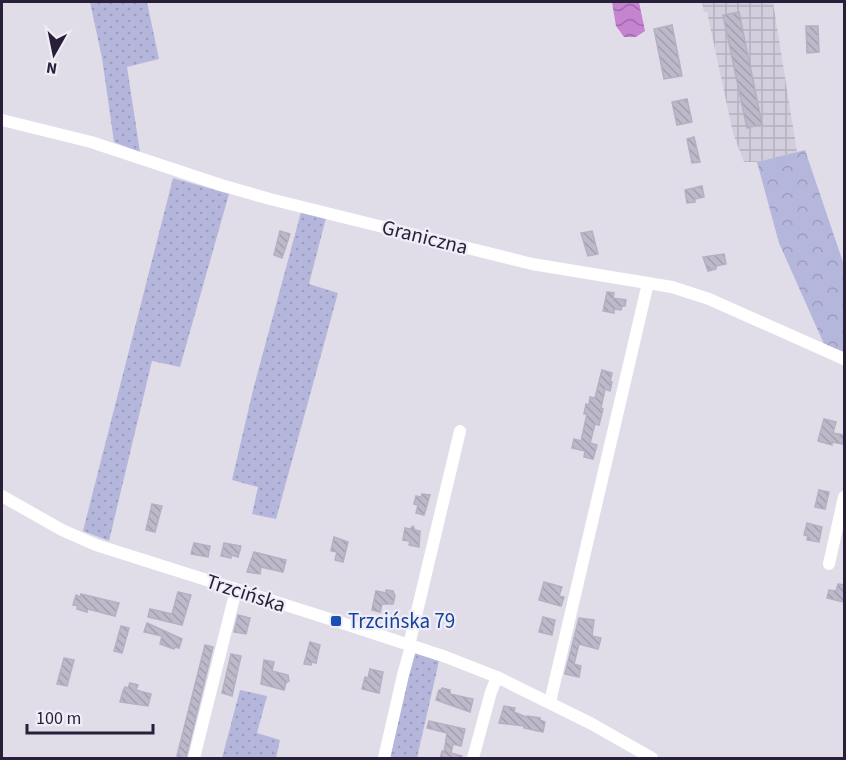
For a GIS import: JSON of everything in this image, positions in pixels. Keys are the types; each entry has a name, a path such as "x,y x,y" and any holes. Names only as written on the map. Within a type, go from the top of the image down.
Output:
{"street":[{"name":"Graniczna","path":"2,120 91,142 270,199 532,264 672,287 709,299 844,359"},
{"path":"550,702 648,283"},
{"path":"384,759 460,431"},
{"name":"Trzcińska","path":"2,496 62,530 96,545 410,646 497,677 550,702 651,759"},
{"path":"829,564 844,497"},
{"path":"194,759 236,590"},
{"path":"473,759 497,677"}],"shaded area":[{"path":"702,2 773,2 797,152 757,162 744,162 733,133 707,12 704,12"}],"green space":[{"path":"90,2 147,2 159,59 127,67 140,152 114,142 102,58"},
{"path":"805,150 844,265 844,352 824,344 779,243 757,162"},
{"path":"173,178 229,194 180,367 152,361 109,541 83,531"},
{"path":"301,212 326,218 309,284 338,293 276,519 252,514 258,487 232,480 253,390"},
{"path":"413,652 439,661 417,758 390,758"},
{"path":"240,690 267,696 257,733 280,740 276,758 222,758"}],"water":[{"path":"612,2 639,2 645,31 636,37 624,37 616,26"}],"building":[{"path":"739,12 762,124 747,128 723,15"},
{"path":"672,25 682,76 664,79 654,29"},
{"path":"806,26 818,26 819,52 807,53"},
{"path":"687,99 692,122 677,125 672,102"},
{"path":"694,137 700,162 692,163 687,139"},
{"path":"702,186 704,197 687,203 685,190"},
{"path":"280,231 290,234 282,258 274,255"},
{"path":"592,231 598,254 588,256 581,233"},
{"path":"724,254 726,264 708,271 703,257"},
{"path":"607,292 614,293 613,298 626,300 621,310 614,309 614,313 603,311"},
{"path":"602,370 612,373 610,382 612,382 610,391 605,389 599,425 595,424 590,443 597,445 593,459 584,457 585,451 572,448 574,439 581,441 587,414 584,414 586,404 589,405 590,397 595,398"},
{"path":"824,419 836,422 833,433 844,435 843,444 832,442 832,445 818,441"},
{"path":"819,490 829,492 825,509 815,507"},
{"path":"422,494 430,495 424,515 416,513 418,505 414,504 416,496 421,497"},
{"path":"152,504 162,506 155,532 146,530"},
{"path":"807,523 822,527 819,542 807,540 808,536 804,535"},
{"path":"413,526 415,530 420,531 419,547 409,545 410,541 403,540 405,528 410,529"},
{"path":"334,537 348,542 343,562 335,560 337,552 331,551"},
{"path":"194,543 210,546 208,557 191,554"},
{"path":"224,543 241,546 238,557 221,556"},
{"path":"254,552 286,560 283,572 261,567 260,574 247,572"},
{"path":"544,582 562,587 559,596 564,597 561,606 539,600"},
{"path":"838,584 844,585 844,602 827,598 829,590 836,591"},
{"path":"386,590 393,591 395,596 393,604 382,604 380,612 372,610 376,591 386,593"},
{"path":"178,592 191,595 182,625 148,617 150,609 172,614"},
{"path":"81,594 119,603 115,616 88,609 87,612 77,609 78,606 73,605 76,595 80,597"},
{"path":"238,615 250,618 246,634 234,632"},
{"path":"543,617 555,620 552,635 539,632"},
{"path":"579,618 594,620 592,636 601,638 598,649 579,644 574,664 581,666 579,677 565,674"},
{"path":"147,623 182,639 179,648 174,649 160,644 162,636 144,632"},
{"path":"121,626 129,628 122,653 114,651"},
{"path":"310,642 320,645 316,663 312,662 311,665 304,664"},
{"path":"205,645 213,647 186,758 177,756"},
{"path":"231,654 241,656 232,696 222,693"},
{"path":"64,658 74,660 67,686 57,684"},
{"path":"264,660 274,662 272,671 288,675 289,681 284,690 261,684"},
{"path":"370,669 383,672 379,693 362,689"},
{"path":"130,683 138,685 136,690 151,694 148,706 120,702 125,687 128,688"},
{"path":"442,688 450,690 450,694 473,699 470,712 436,700"},
{"path":"504,706 515,708 514,712 526,717 540,718 545,722 543,732 524,728 524,726 499,723"},
{"path":"429,721 465,729 461,746 453,744 451,753 462,756 461,759 440,759 442,751 444,752 447,733 427,728"}],"place":[{"name":"Trzcińska 79","path":"336,621"}]}
